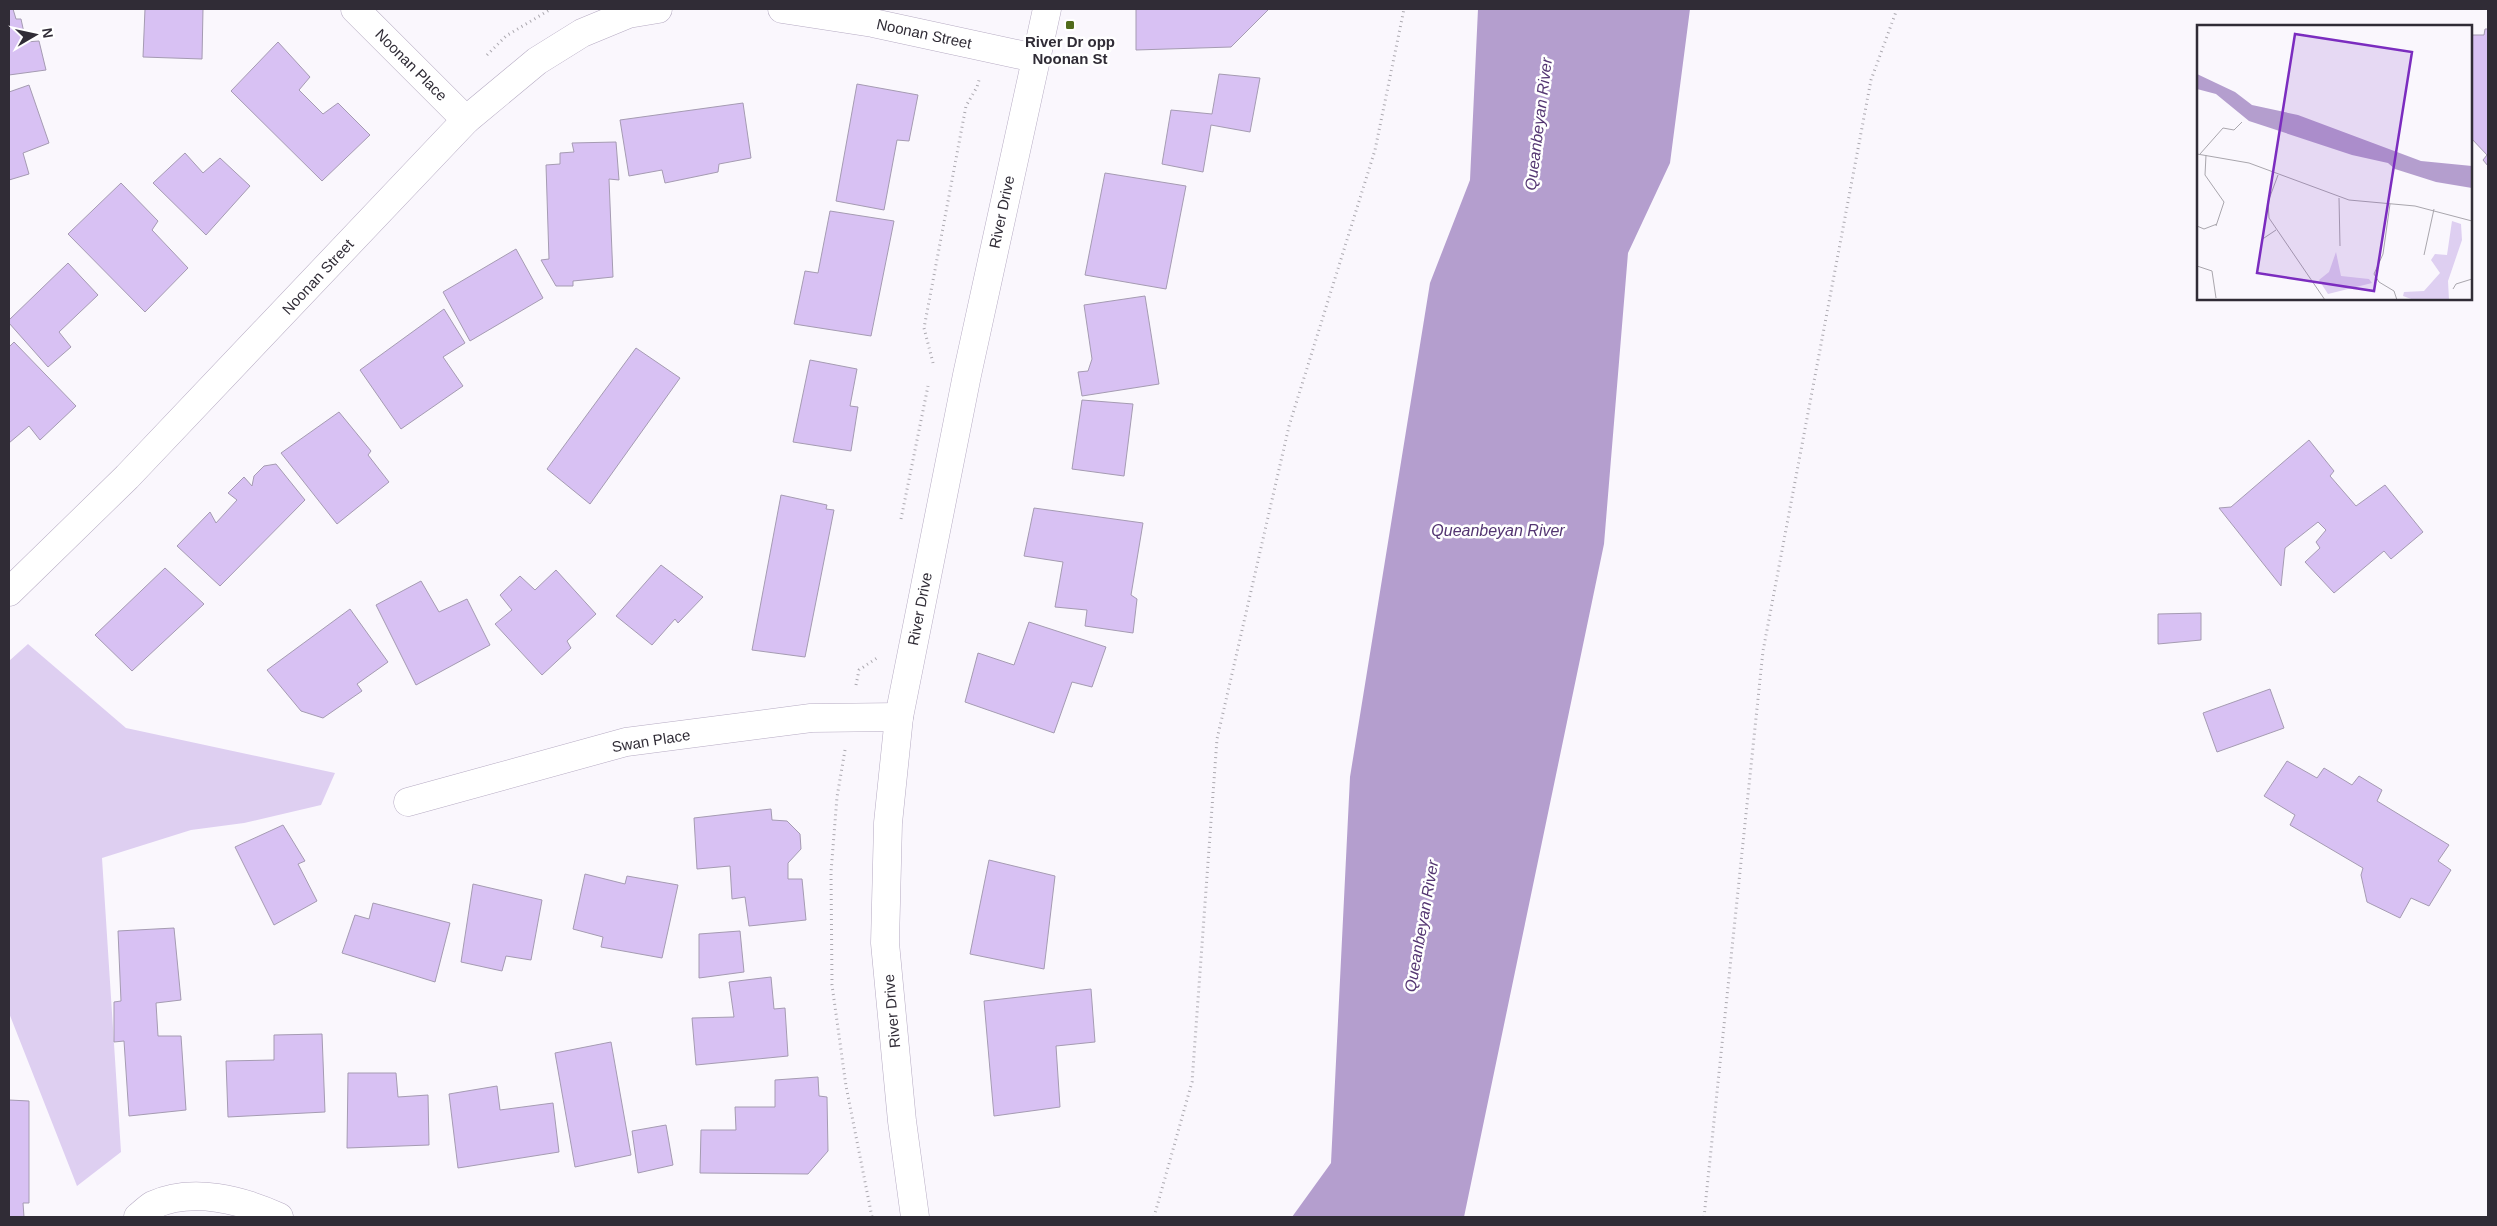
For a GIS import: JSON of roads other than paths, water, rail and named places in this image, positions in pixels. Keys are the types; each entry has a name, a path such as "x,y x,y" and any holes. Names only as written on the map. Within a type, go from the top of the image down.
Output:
{"street":[{"name":"Noonan Place","path":"355,9 466,120"},
{"name":"Noonan Street","path":"9,592 127,478 466,120 537,61 582,33 628,14 658,9"},
{"name":"Noonan Street","path":"782,9 873,23 1035,58"},
{"name":"River Drive","path":"915,1217 902,1120 885,944 888,823 899,717 965,384 1047,9"},
{"name":"Swan Place","path":"408,802 626,742 811,718 899,717"},
{"path":"138,1217 152,1205 178,1199 210,1197 253,1205 279,1217"}],"water":[{"name":"Queanbeyan River","path":"1478,9 1690,9 1670,163 1628,253 1604,544 1464,1217 1292,1217 1331,1163 1350,777 1430,283 1470,180"}],"place":[{"name":"River Dr opp Noonan St","path":"1070,25"}]}
